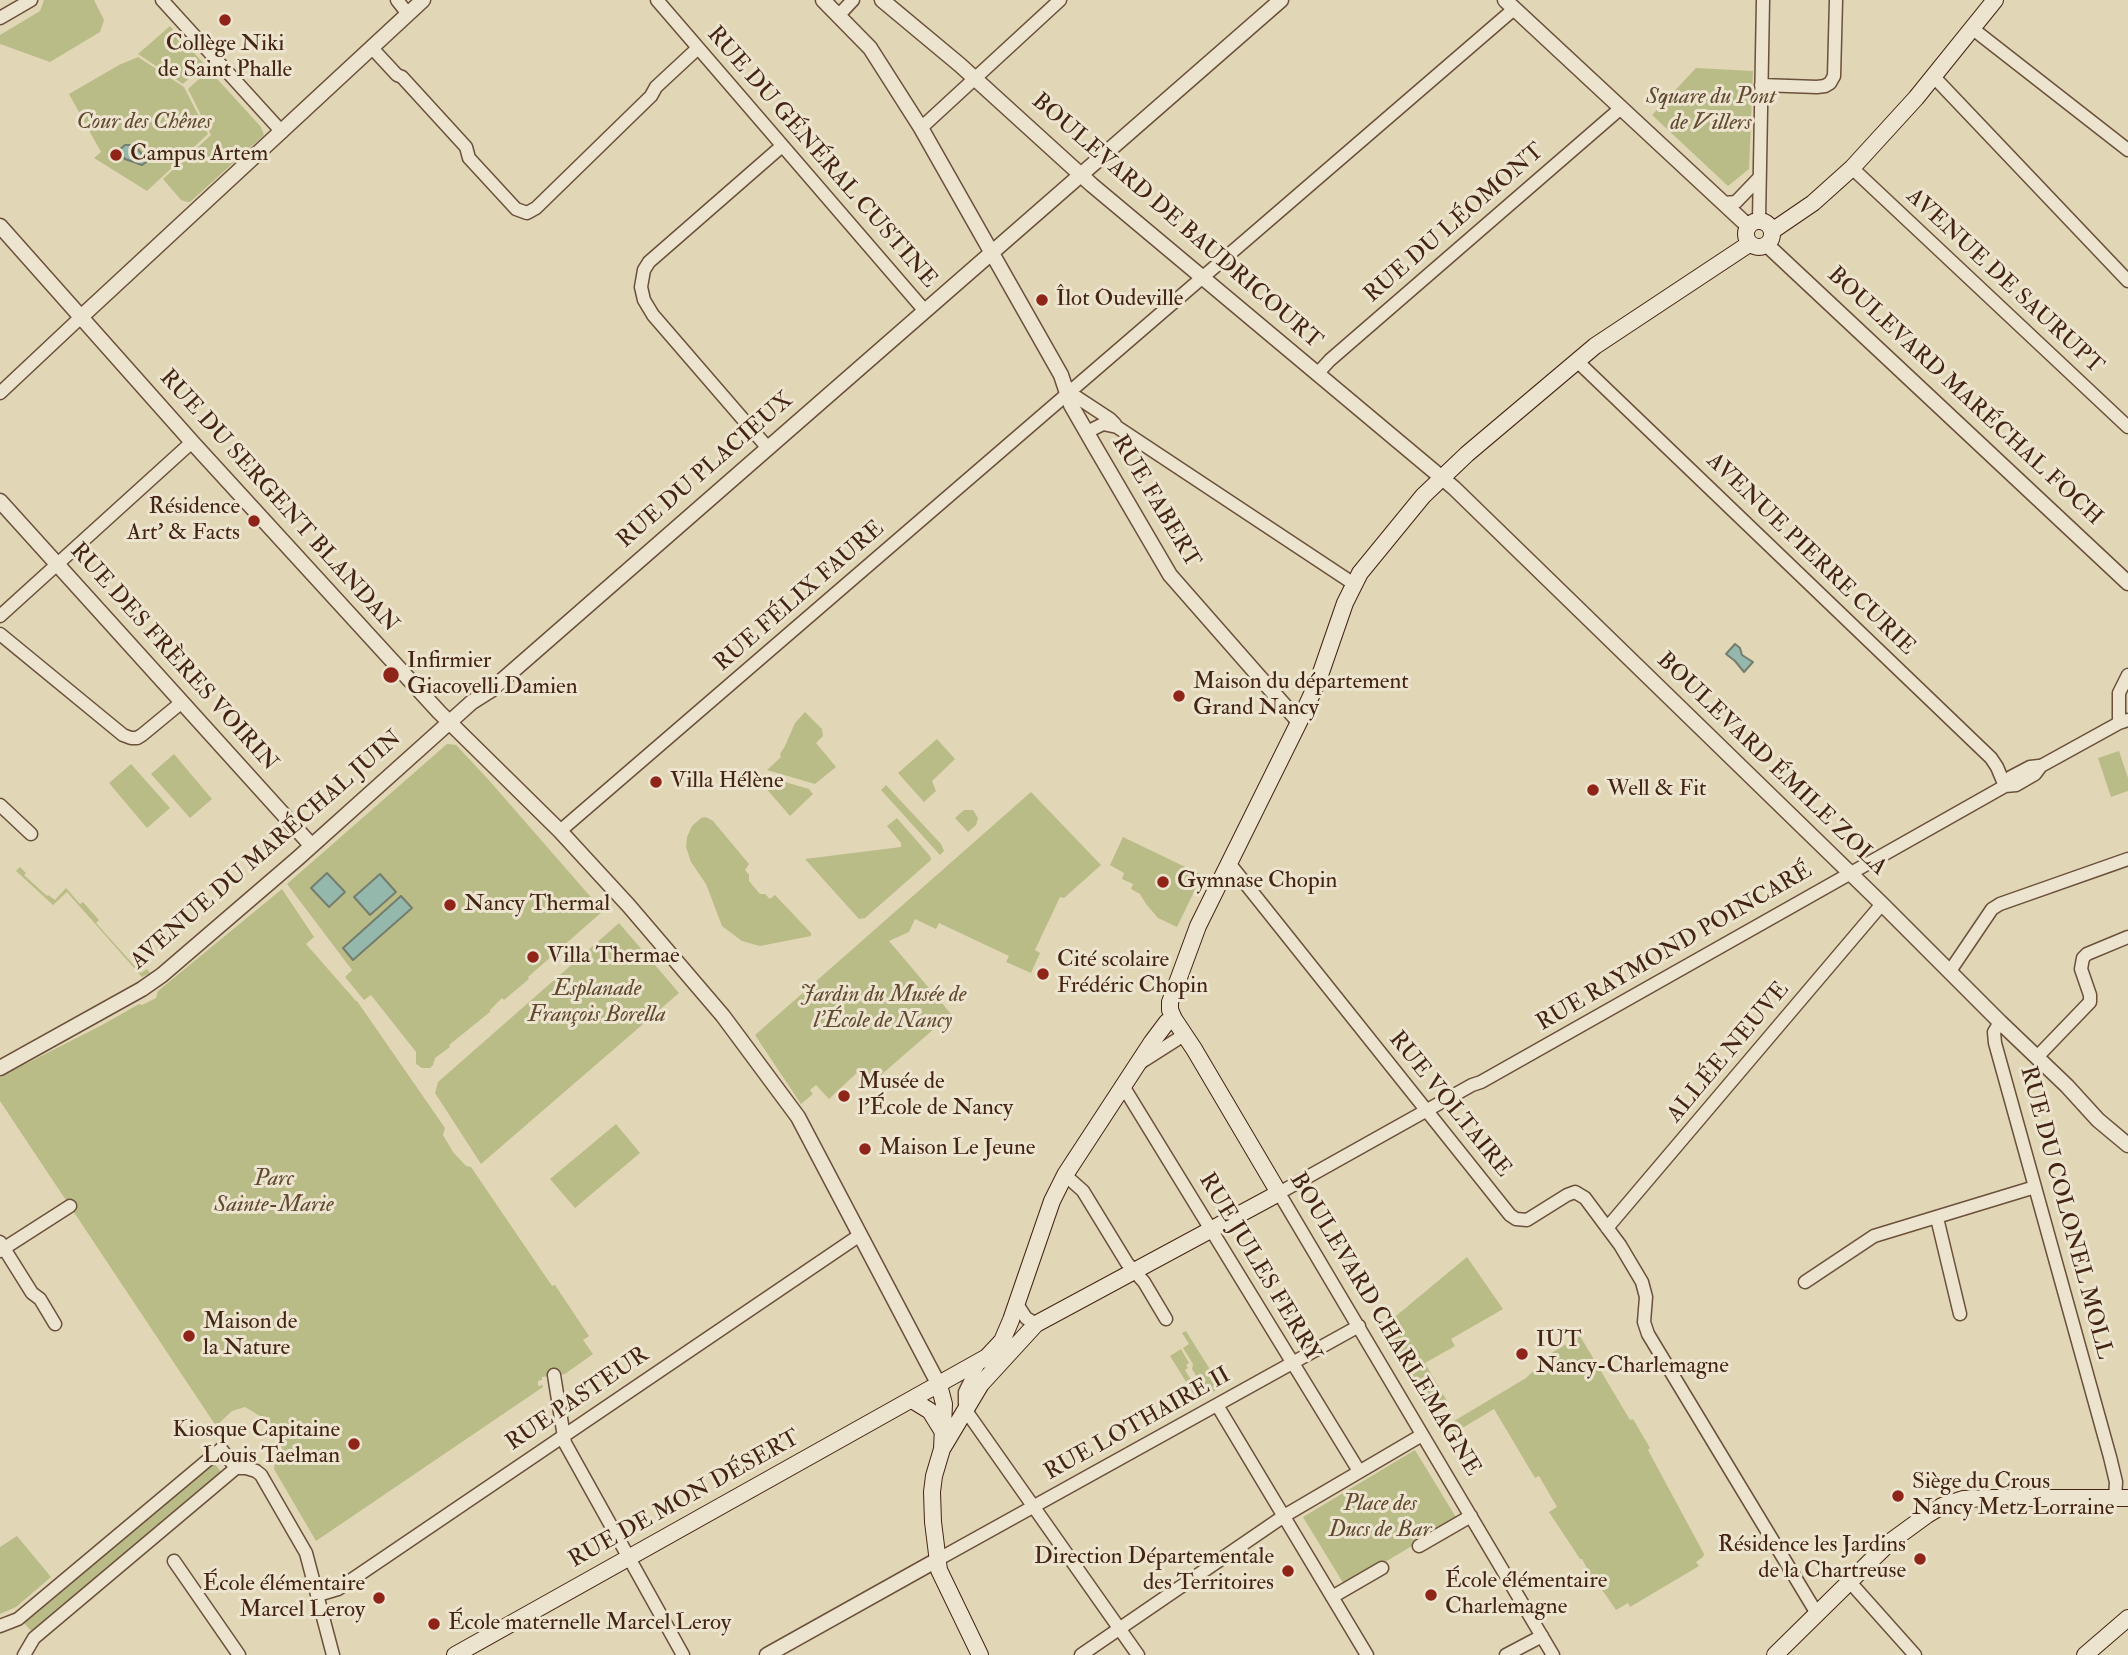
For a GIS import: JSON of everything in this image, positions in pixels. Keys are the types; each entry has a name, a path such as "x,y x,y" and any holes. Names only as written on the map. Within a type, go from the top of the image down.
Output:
{"main road":[{"path":"1017,1304 1052,1201 1065,1175 1167,1022 1174,1019 1170,1002 1198,926 1318,681 1354,584 1381,548 1441,477 1595,346 1749,244 1760,248 1762,230 1813,203 1852,168 1934,77 1995,0"},
{"name":"BOULEVARD CHARLEMAGNE","path":"1174,1019 1279,1193"},
{"path":"980,1655 940,1573 932,1492 943,1449 981,1384 1036,1324 1279,1193"},
{"name":"RUE DE MON DÉSERT","path":"455,1655 979,1363 1002,1341 1017,1304"},
{"path":"939,1385 944,1404 943,1449"},
{"path":"912,1400 930,1411 943,1432"},
{"path":"1775,1655 1890,1542 1927,1515 1958,1501 1993,1498 2122,1499"},
{"path":"2085,1655 2128,1618"}],"street":[{"path":"0,18 31,0"},
{"path":"162,0 282,132"},
{"path":"397,0 408,14"},
{"path":"0,393 423,0"},
{"name":"RUE DU GÉNÉRAL CUSTINE","path":"657,0 925,311"},
{"name":"RUE FABERT","path":"823,0 874,53 920,128 1061,375 1067,394 1087,432 1170,575 1299,722"},
{"path":"838,16 853,0"},
{"name":"BOULEVARD DE BAUDRICOURT","path":"883,0 1081,175 1441,477"},
{"path":"920,128 1060,0"},
{"name":"RUE DU PLACIEUX","path":"449,722 491,690 1282,0"},
{"path":"1762,230 1759,178 1763,0"},
{"path":"1761,85 1817,87 1830,83 1834,76 1836,0"},
{"name":"BOULEVARD MARÉCHAL FOCH","path":"1510,4 1724,203 1762,230 2128,583"},
{"name":"RUE FÉLIX FAURE","path":"560,831 1203,278 1510,4"},
{"path":"1973,29 2128,149"},
{"path":"372,48 466,147 469,158 513,206 527,213 536,208 698,48"},
{"path":"1934,77 2128,281"},
{"name":"RUE DU LÉOMONT","path":"1317,373 1621,108"},
{"path":"767,447 653,315 644,300 641,287 644,270 649,262 782,146"},
{"name":"AVENUE DE SAURUPT","path":"1852,168 2128,427"},
{"path":"1724,203 1736,202 1759,178"},
{"name":"RUE DU SERGENT BLANDAN","path":"2,232 449,722 560,831 667,948 762,1067 803,1126 860,1235"},
{"name":"AVENUE PIERRE CURIE","path":"1577,361 1991,758 2005,786"},
{"path":"1067,394 1110,419 1117,427 1354,584"},
{"path":"1087,432 1103,424 1117,427"},
{"path":"0,616 192,442"},
{"name":"BOULEVARD ÉMILE ZOLA","path":"1441,477 1882,904 2000,1022 2067,1086 2098,1108 2114,1124 2125,1142"},
{"name":"RUE DES FRÈRES VOIRIN","path":"0,501 311,845"},
{"path":"0,634 131,738 142,735 182,702"},
{"path":"2125,719 2119,693 2128,675"},
{"name":"RUE RAYMOND POINCARÉ","path":"1279,1193 2005,786 2011,777 2030,767 2041,766 2125,719"},
{"name":"AVENUE DU MARÉCHAL JUIN","path":"0,1068 155,981 449,722"},
{"path":"0,805 32,834"},
{"path":"1950,971 1992,909 2128,859"},
{"name":"RUE VOLTAIRE","path":"1229,863 1510,1215 1516,1219 1527,1220 1567,1195 1575,1192 1585,1198 1640,1278 1646,1297 1644,1322 1648,1334 1816,1612"},
{"name":"ALLÉE NEUVE","path":"1607,1228 1882,904"},
{"path":"2037,1057 2090,1002 2081,969 2087,954 2128,937"},
{"name":"RUE DU COLONEL MOLL","path":"2000,1022 1994,1032 1994,1043 2122,1499"},
{"path":"1140,1063 1184,1035"},
{"name":"RUE JULES FERRY","path":"1123,1086 1359,1471"},
{"path":"1065,1175 1083,1191 1166,1320"},
{"path":"1805,1282 1874,1236 2035,1187"},
{"name":"BOULEVARD CHARLEMAGNE","path":"1279,1193 1553,1655"},
{"path":"55,1324 1,1247 70,1206"},
{"path":"1937,1218 1960,1314"},
{"path":"860,1235 939,1385"},
{"name":"RUE PASTEUR","path":"318,1595 338,1588 860,1235"},
{"path":"1017,1304 1026,1318 1036,1324"},
{"name":"RUE LOTHAIRE II","path":"937,1560 1359,1326"},
{"path":"979,1363 965,1392 967,1410 1032,1507 1138,1655"},
{"path":"554,1376 565,1443 683,1655"},
{"path":"1217,1405 1367,1655"},
{"path":"1081,1655 1284,1516 1423,1435"},
{"path":"0,1626 18,1619 220,1449 236,1468"},
{"path":"24,1655 34,1638 236,1468 246,1468 261,1475 306,1553 333,1655"},
{"path":"1419,1546 1471,1516"},
{"path":"767,1655 937,1560"},
{"path":"174,1561 239,1655"},
{"path":"1332,1597 1382,1568"},
{"path":"1849,1581 1915,1655"},
{"path":"18,1619 34,1638"},
{"path":"1506,1655 1542,1636"}],"green space":[{"path":"44,0 94,0 104,20 100,32 50,62 0,44 0,35 40,11"},
{"path":"170,26 204,64 183,84 138,54"},
{"name":"Cour des Chênes","path":"138,57 184,87 208,134 147,191 94,158 101,152 69,94"},
{"name":"Square du Pont de Villers","path":"1696,68 1753,71 1749,169 1728,186 1652,115"},
{"path":"209,70 261,127 264,135 187,202 181,200 163,179 211,135 188,89"},
{"path":"805,712 822,729 823,736 816,743 836,767 815,784 767,770 781,757 795,723"},
{"path":"937,739 955,759 932,781 936,791 924,802 898,773"},
{"name":"Nancy Thermal","path":"447,744 456,745 487,778 603,911 528,977 529,979 504,1000 502,998 490,1012 449,1045 450,1047 435,1058 430,1068 422,1068 416,1064 416,1052 371,995 364,1000 345,977 352,970 287,884"},
{"path":"2119,751 2128,778 2128,791 2111,797 2098,758"},
{"path":"174,754 212,799 190,818 151,774"},
{"path":"131,764 170,808 147,828 109,783"},
{"path":"761,775 809,789 813,794 790,816 757,778"},
{"path":"886,785 941,844 944,851 940,855 881,790"},
{"name":"Jardin du Musée de l'École de Nancy","path":"1031,792 1101,865 1064,898 1060,897 1035,950 1040,953 1031,973 1006,962 1009,956 939,923 936,929 915,919 909,932 889,941 951,1014 873,1082 863,1081 868,1076 861,1069 829,1099 816,1085 810,1090 813,1094 801,1104 755,1035"},
{"path":"964,810 973,810 978,818 976,825 968,832 955,818"},
{"path":"706,817 713,821 749,864 745,870 749,881 760,894 765,894 770,899 775,895 811,936 760,946 742,941 722,926 706,884 691,862 686,847 692,826"},
{"path":"897,818 931,860 865,918 859,919 805,859 901,847 901,843 887,826"},
{"name":"Gymnase Chopin","path":"1123,837 1202,875 1177,927 1158,918 1140,894 1131,889 1133,884 1122,879 1124,873 1110,865"},
{"path":"20,867 26,873 24,875 55,900 66,888 99,920 96,923 141,973 147,969 150,973 142,977 67,892 53,905 16,871"},
{"name":"Parc Sainte-Marie","path":"282,889 314,937 306,944 357,1001 445,1128 443,1135 453,1152 466,1166 471,1167 552,1286 555,1285 589,1336 583,1340 593,1354 565,1374 542,1377 538,1386 543,1387 316,1541 274,1469 275,1460 281,1454 282,1448 273,1431 260,1416 245,1407 232,1411 216,1426 0,1101 0,1077 139,1004 156,998 158,991"},
{"name":"Esplanade François Borella","path":"619,923 679,993 481,1164 435,1093 438,1082"},
{"path":"616,1124 640,1153 575,1208 550,1179"},
{"path":"1467,1257 1503,1309 1451,1339 1455,1346 1425,1363 1447,1401 1428,1413 1379,1330"},
{"path":"1186,1331 1219,1384 1219,1388 1208,1395 1183,1348 1189,1344 1182,1333"},
{"path":"1580,1336 1630,1420 1633,1419 1650,1448 1648,1450 1704,1554 1696,1562 1699,1566 1630,1607 1628,1603 1616,1610 1549,1512 1557,1507 1539,1476 1535,1478 1494,1409 1444,1439 1439,1430 1526,1378 1553,1352"},
{"path":"1181,1349 1189,1363 1185,1370 1199,1393 1195,1396 1170,1356"},
{"name":"Place des Ducs de Bar","path":"1415,1450 1457,1519 1345,1586 1303,1517"},
{"path":"213,1462 222,1473 33,1633 23,1622"},
{"path":"17,1536 51,1577 16,1607 0,1614 0,1547"}],"water":[{"path":"125,145 134,145 148,161 142,165 125,159 118,151"},
{"path":"1735,644 1742,655 1753,662 1744,672 1726,654"},
{"path":"327,873 345,892 329,907 311,888"},
{"path":"380,874 396,892 370,915 354,897"},
{"path":"401,896 412,908 353,960 343,948"}],"place":[{"name":"Collège Niki de Saint Phalle","path":"225,20"},
{"name":"Campus Artem","path":"116,155"},
{"name":"Îlot Oudeville","path":"1042,300"},
{"name":"Résidence Art' & Facts","path":"254,521"},
{"name":"Infirmier Giacovelli Damien","path":"391,675"},
{"name":"Maison du département Grand Nancy","path":"1179,696"},
{"name":"Villa Hélène","path":"656,782"},
{"name":"Well & Fit","path":"1593,790"},
{"name":"Gymnase Chopin","path":"1163,882"},
{"name":"Nancy Thermal","path":"450,905"},
{"name":"Villa Thermae","path":"533,957"},
{"name":"Cité scolaire Frédéric Chopin","path":"1043,974"},
{"name":"Musée de l'École de Nancy","path":"844,1096"},
{"name":"Maison Le Jeune","path":"865,1149"},
{"name":"Maison de la Nature","path":"189,1336"},
{"name":"IUT Nancy-Charlemagne","path":"1522,1354"},
{"name":"Kiosque Capitaine Louis Taelman","path":"354,1444"},
{"name":"Siège du Crous Nancy Metz Lorraine","path":"1898,1496"},
{"name":"Résidence les Jardins de la Chartreuse","path":"1920,1559"},
{"name":"Direction Départementale des Territoires","path":"1288,1571"},
{"name":"École élémentaire Charlemagne","path":"1431,1595"},
{"name":"École élémentaire Marcel Leroy","path":"379,1598"},
{"name":"École maternelle Marcel Leroy","path":"434,1624"}]}
